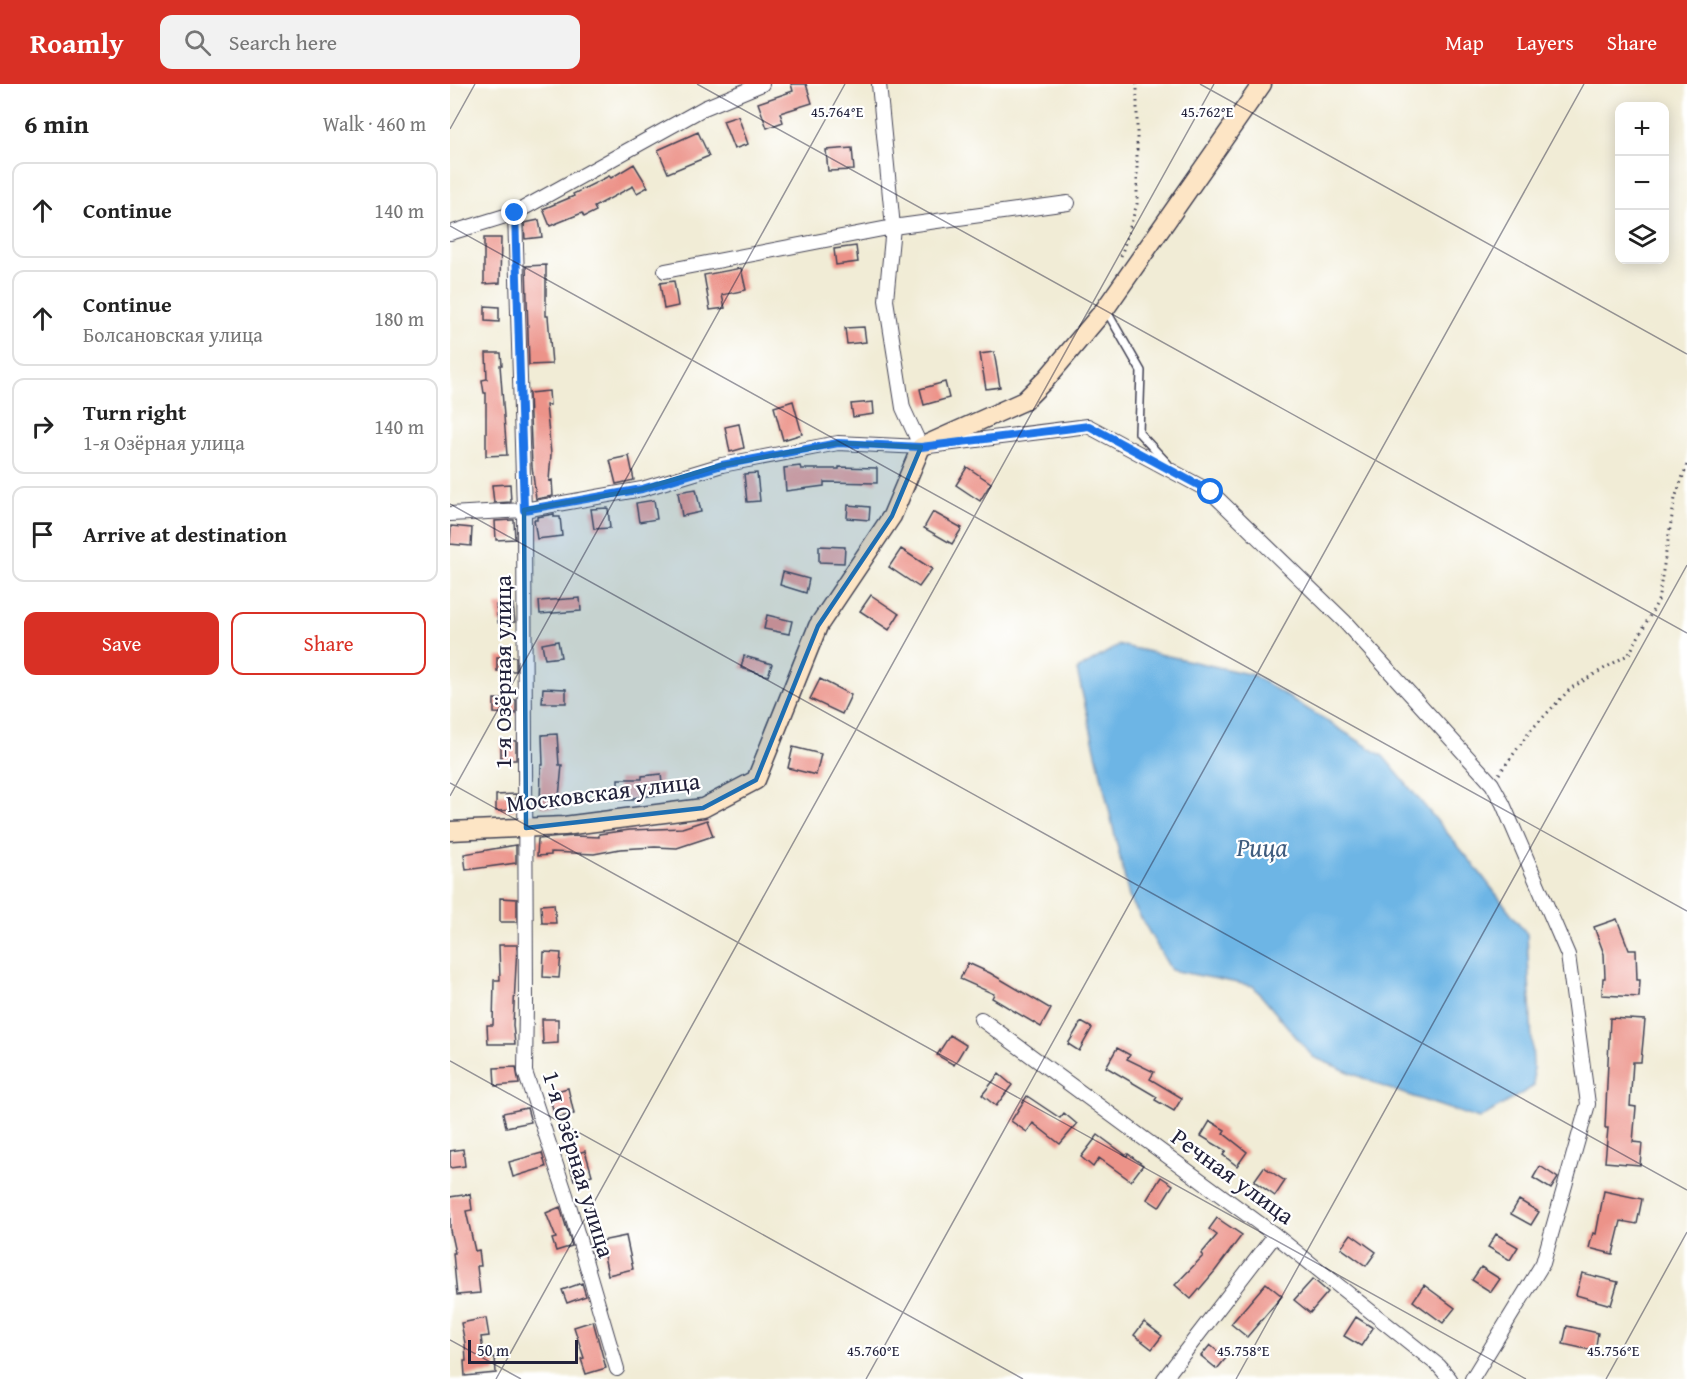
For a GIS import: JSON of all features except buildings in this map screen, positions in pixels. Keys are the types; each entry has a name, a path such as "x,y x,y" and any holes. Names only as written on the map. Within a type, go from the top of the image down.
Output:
{"street":[{"path":"450,233 515,213 704,108 762,84"},
{"path":"879,84 893,227 886,300 903,408 921,447"},
{"path":"921,447 1024,401 1047,378 1105,309 1262,84"},
{"path":"665,271 893,227 1068,203"},
{"name":"1-я Озёрная улица","path":"515,213 524,510 525,1072 567,1195 617,1369"},
{"path":"450,514 524,510 642,489 722,465 838,443 921,447 1089,426 1211,492 1344,621 1492,784 1503,804 1568,955 1588,1104 1543,1263 1472,1379"},
{"name":"Московская улица","path":"450,831 564,826 703,808 756,780 818,626 892,516 921,447"},
{"name":"Речная улица","path":"981,1019 1275,1235 1439,1366 1450,1379"},
{"path":"1164,1379 1275,1235"}],"lane":[{"path":"1105,309 1141,371 1139,433 1175,473"}],"path":[{"path":"1121,256 1137,204 1137,84"},
{"path":"1492,784 1531,730 1571,688 1629,654 1658,601 1675,498 1687,465"}],"highlighted area":[{"path":"838,443 921,447 892,516 818,626 756,780 703,808 526,828 524,510 642,489 722,465"}],"water":[{"name":"Рица","path":"1119,645 1253,675 1383,756 1473,864 1527,934 1534,1086 1479,1119 1387,1088 1313,1057 1253,986 1171,970 1129,897 1077,670"}],"route":[{"path":"515,213 524,510 642,489 722,465 838,443 921,447 1089,426 1211,492"}]}
